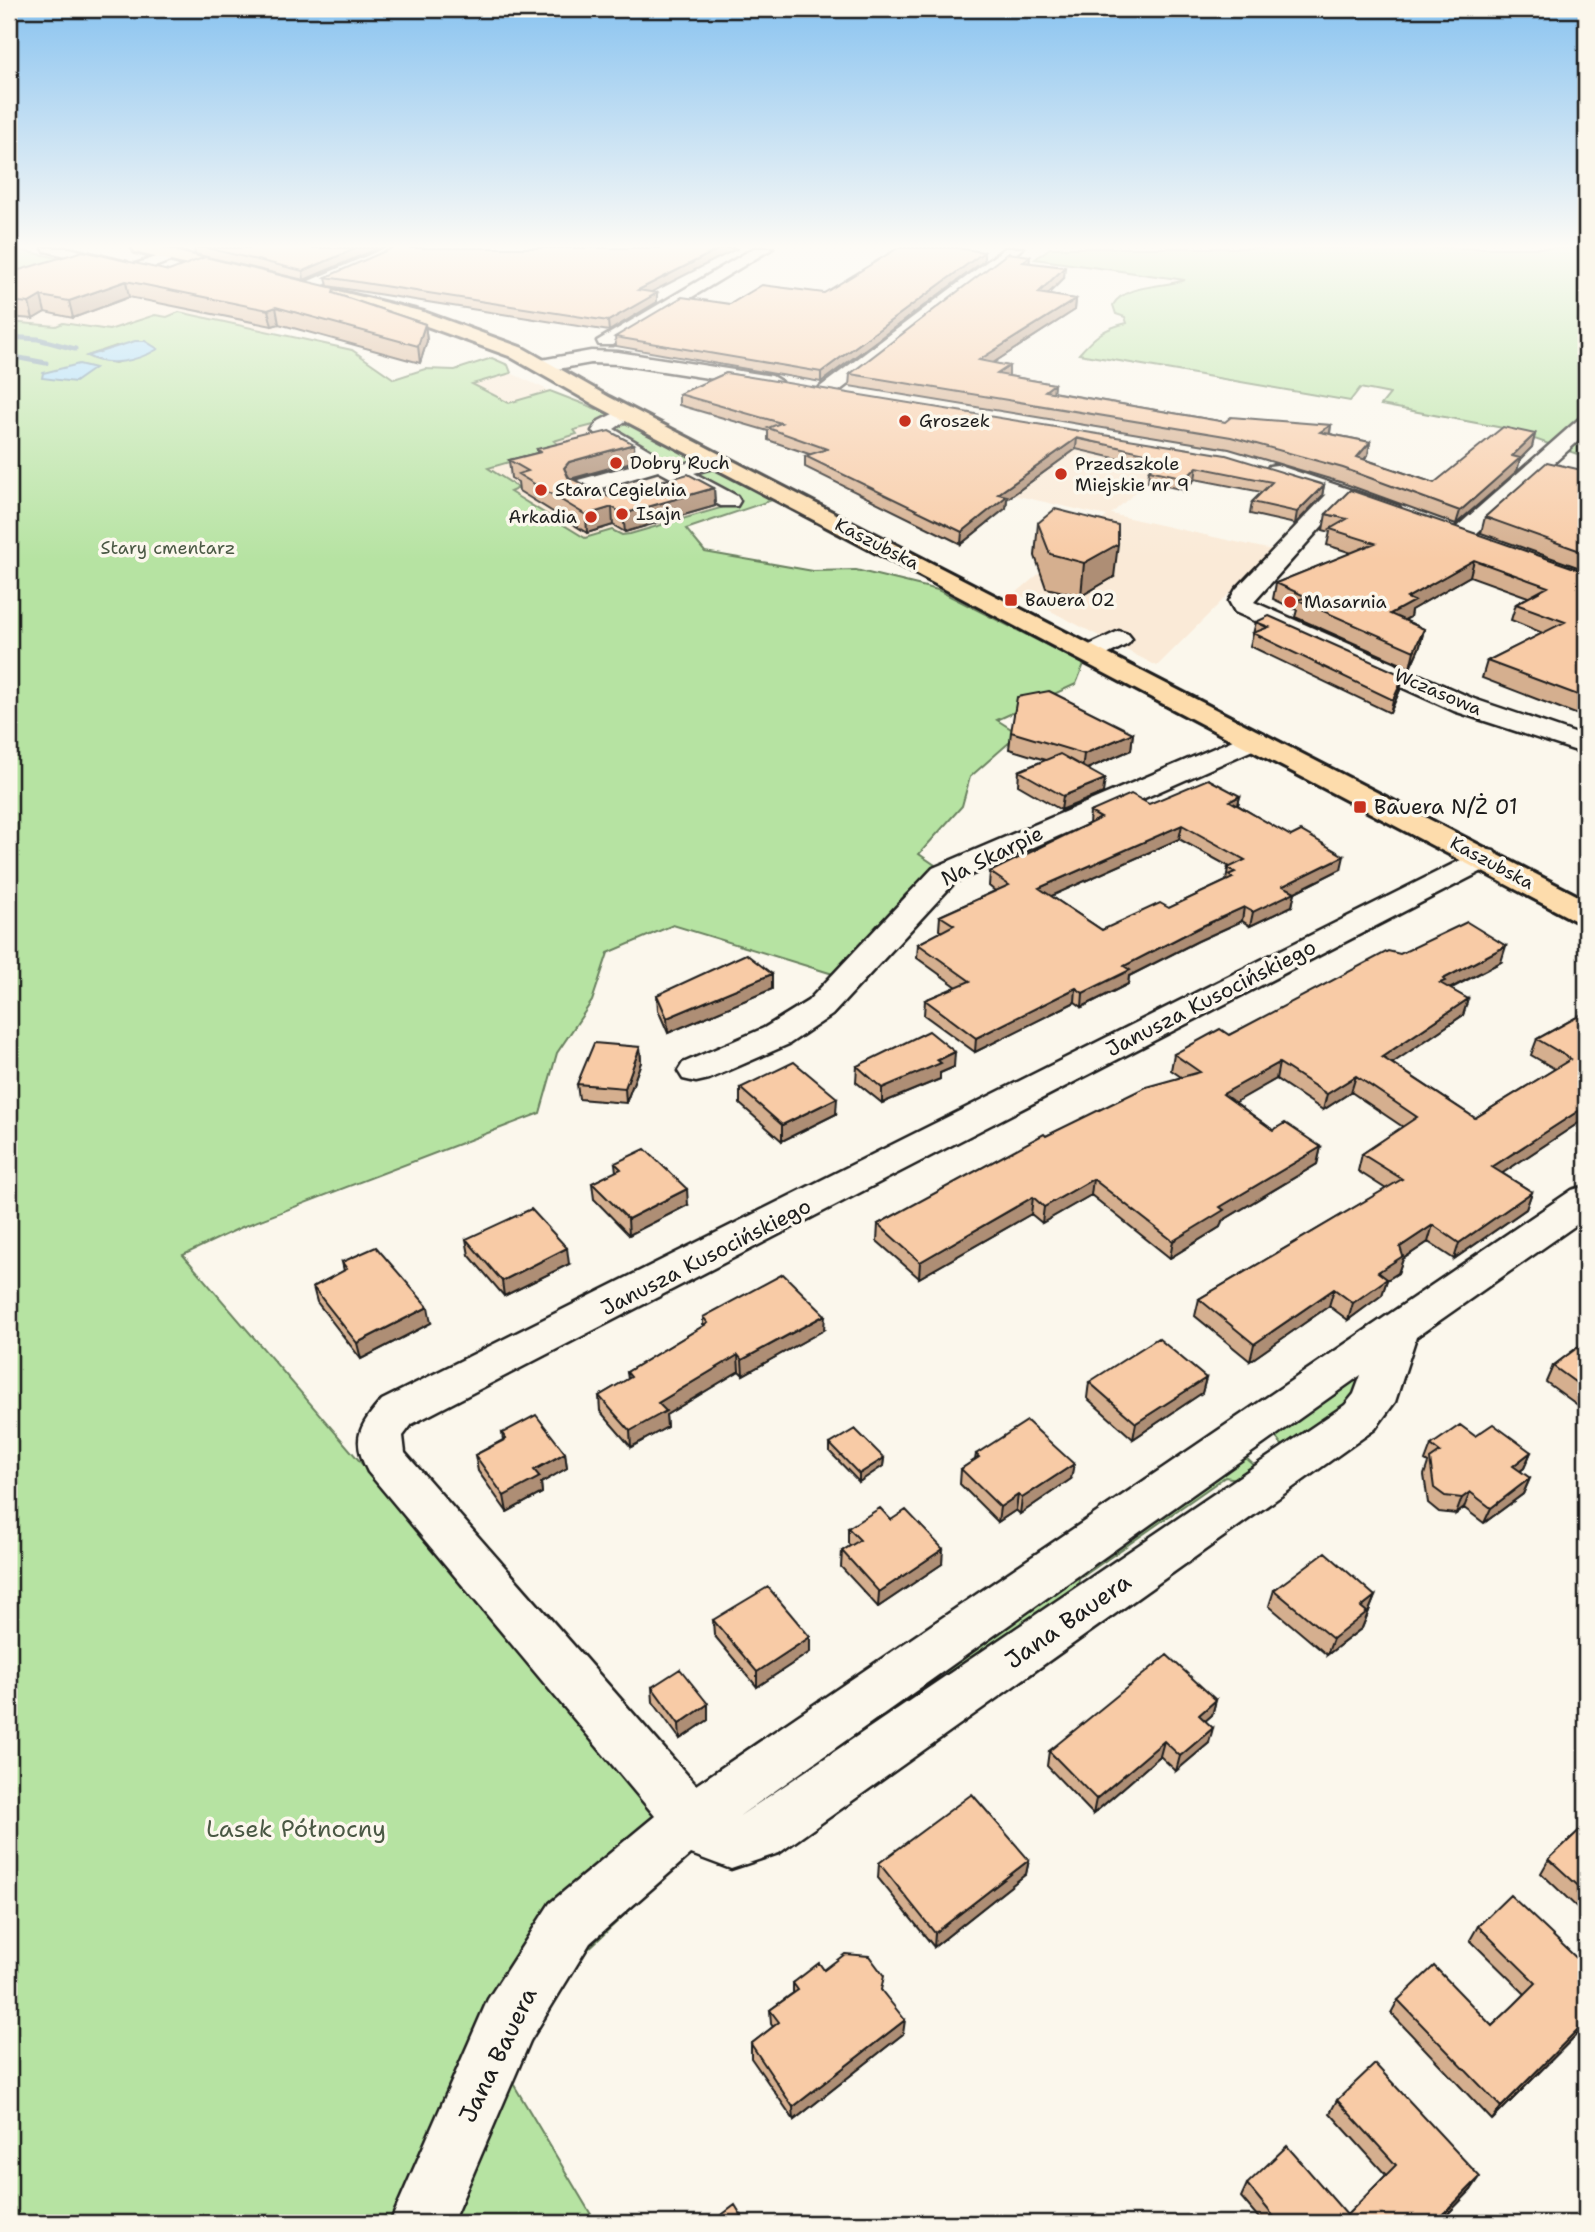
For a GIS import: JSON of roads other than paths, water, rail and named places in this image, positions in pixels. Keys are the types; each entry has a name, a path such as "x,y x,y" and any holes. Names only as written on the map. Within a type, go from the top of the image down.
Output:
{"main road":[{"name":"Kaszubska","path":"509,352 541,366 627,414 1586,913"}],"street":[{"path":"827,391 878,352"},
{"path":"541,366 591,357 618,358 855,395"},
{"path":"627,414 603,426 602,431 729,501"},
{"path":"1460,536 1586,423"},
{"path":"584,444 610,437"},
{"path":"676,472 716,460"},
{"path":"1261,467 1409,517"},
{"name":"Wczasowa","path":"1345,494 1332,501 1245,594 1241,601 1244,607 1464,705 1586,746"},
{"path":"1434,527 1486,545"},
{"path":"1090,654 1119,639"},
{"name":"Na Skarpie","path":"696,1071 788,1028 819,1009 924,893 944,875 1254,739"},
{"name":"Janusza Kusocińskiego","path":"691,1819 384,1459 380,1432 397,1412 808,1206 1483,858"},
{"name":"Jana Bauera","path":"421,2223 509,2020 570,1923 691,1819 1244,1433 1586,1199"},
{"name":"Jana Bauera","path":"691,1819 707,1836 721,1843 748,1841 945,1706 1360,1417 1373,1402 1398,1328"},
{"path":"1244,1433 1286,1469"},
{"path":"910,1665 945,1706"}],"water":[{"path":"99,352 151,352 123,362 104,362 87,356"},
{"path":"79,364 95,368 75,382 42,378 43,373"}],"waterway":[{"path":"9,356 46,363"}],"place":[{"name":"Groszek","path":"905,421"},
{"name":"Dobry Ruch","path":"616,463"},
{"name":"Przedszkole Miejskie nr 9","path":"1061,474"},
{"name":"Stara Cegielnia","path":"541,490"},
{"name":"Isajn","path":"622,514"},
{"name":"Arkadia","path":"591,517"},
{"name":"Bauera 02","path":"1011,600"},
{"name":"Masarnia","path":"1290,602"},
{"name":"Bauera N/Ż 01","path":"1360,807"}],"park label":[{"name":"Stary cmentarz","path":"168,548"},
{"name":"Lasek Północny","path":"296,1829"}]}
